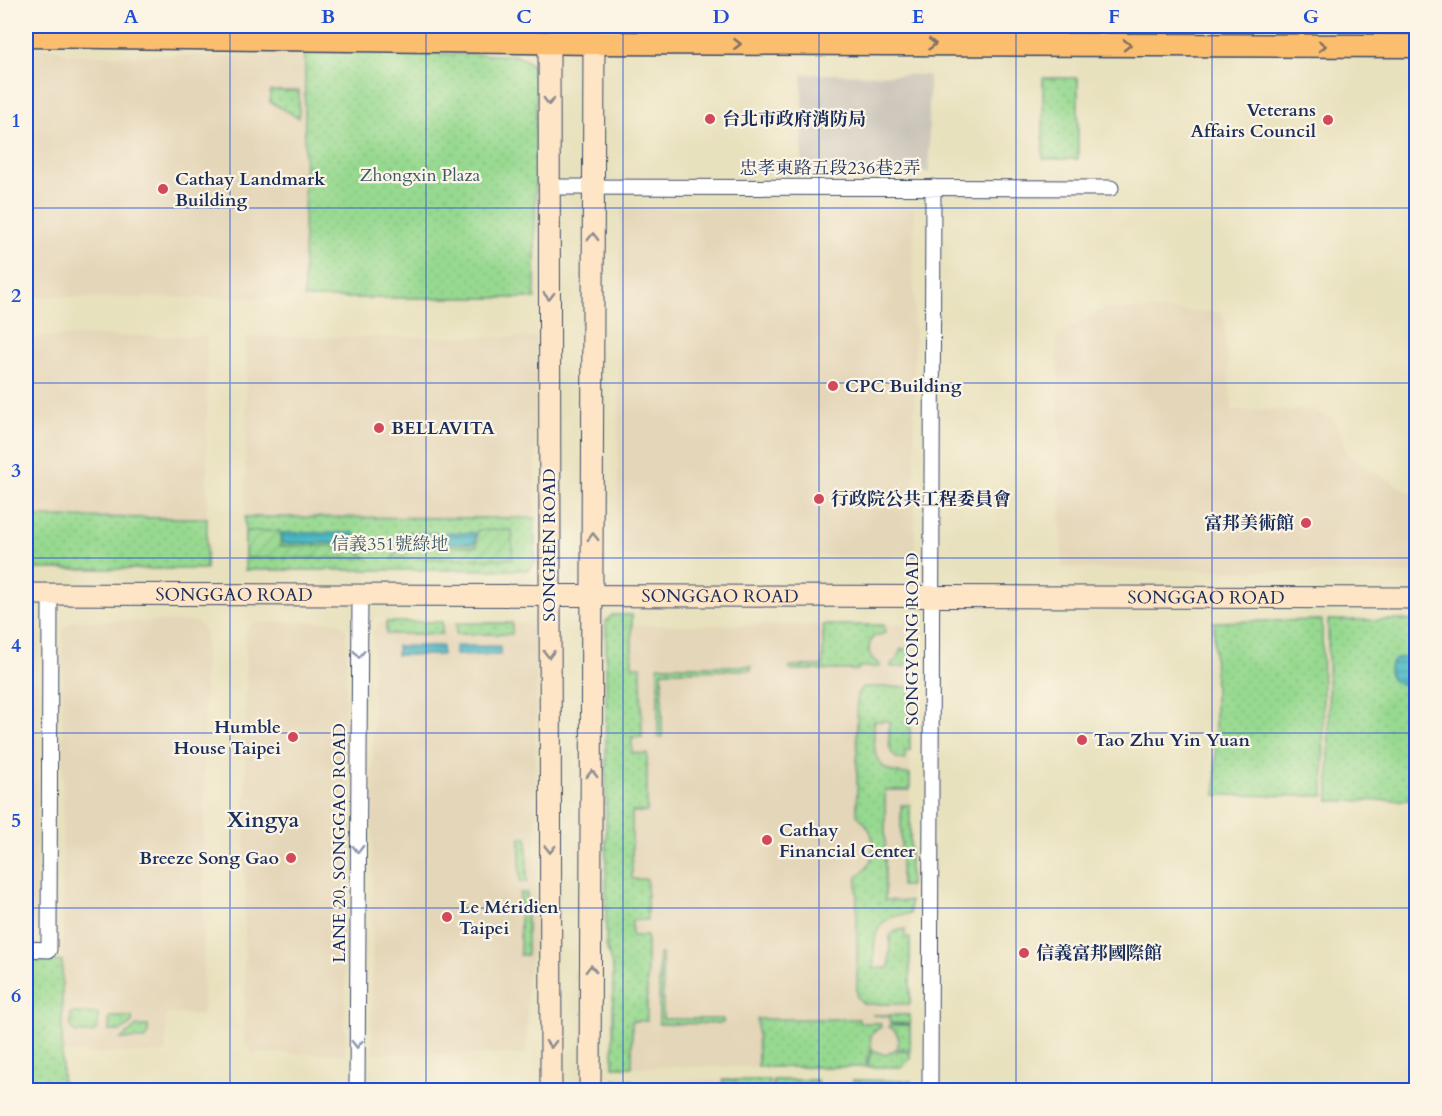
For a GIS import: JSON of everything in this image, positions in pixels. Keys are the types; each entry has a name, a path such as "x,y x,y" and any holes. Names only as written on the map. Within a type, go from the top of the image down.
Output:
{"main road":[{"path":"26,36 549,43 592,34 1015,35 1416,46"}],"street":[{"path":"590,1090 594,187 592,34 613,26"},
{"name":"SONGREN ROAD","path":"549,43 551,1090"},
{"name":"忠孝東路五段236巷2弄","path":"549,187 1111,188"},
{"name":"SONGYONG ROAD","path":"930,1090 933,188"},
{"name":"SONGGAO ROAD","path":"26,594 1416,598"},
{"path":"26,949 49,950 50,594"},
{"name":"LANE 20, SONGGAO ROAD","path":"357,1090 360,595"}],"shaded area":[{"name":"Cathay Landmark Building","path":"26,48 56,48 69,55 264,56 273,51 305,51 304,298 26,297"},
{"path":"802,74 929,75 929,172 802,172"},
{"path":"914,208 915,556 617,555 621,209"},
{"path":"1104,309 1223,312 1232,410 1311,410 1334,419 1348,456 1416,496 1416,574 1062,568 1057,335"},
{"path":"26,336 207,336 207,518 26,517"},
{"name":"BELLAVITA","path":"246,337 536,337 535,518 245,517"},
{"path":"72,621 197,622 205,631 203,1014 166,1014 166,1053 62,1053 63,630"},
{"path":"26,622 37,631 36,925 27,935"},
{"name":"Breeze Song Gao","path":"254,622 338,622 346,631 345,1054 254,1053 244,1043 246,630"},
{"path":"382,622 526,623 536,632 535,944 527,975 527,1054 372,1054 373,631"},
{"path":"632,625 907,625 910,628 910,1059 902,1067 632,1067"},
{"path":"632,1080 911,1081 911,1090 632,1090"}],"green space":[{"name":"Zhongxin Plaza","path":"305,51 513,55 531,65 536,76 535,298 304,298"},
{"path":"1043,78 1078,78 1078,159 1043,159"},
{"path":"270,91 299,91 299,118 270,102"},
{"path":"26,517 207,518 206,569 26,569"},
{"name":"信義351號綠地","path":"245,517 535,518 535,563 529,570 245,570"},
{"path":"477,530 512,530 512,559 392,558 402,546 477,546"},
{"path":"245,531 280,531 280,546 357,546 360,553 367,558 245,558"},
{"path":"612,615 632,615 632,666 641,666 642,737 632,737 632,753 647,754 647,812 632,812 632,879 647,879 647,920 632,920 632,936 647,936 647,1021 632,1021 632,1067 613,1067 613,969 606,945 606,621"},
{"path":"1322,620 1324,796 1216,795 1214,622"},
{"path":"1328,620 1416,620 1416,800 1329,801"},
{"path":"386,622 442,622 442,634 386,634"},
{"path":"456,623 512,623 512,634 456,634"},
{"path":"823,625 884,625 885,633 873,637 869,649 869,653 880,664 880,667 858,667 858,670 790,670 790,666 823,666"},
{"path":"901,649 910,649 910,661 904,667 891,667 891,664 896,660"},
{"path":"658,666 751,666 751,670 662,671 662,737 658,737"},
{"path":"863,687 910,687 910,751 905,751 905,760 898,759 891,751 889,721 874,721 875,751 882,766 898,773 910,774 910,790 885,790 885,900 910,901 910,914 888,919 878,930 874,947 874,968 889,968 890,936 896,931 905,929 905,938 910,938 910,1004 864,1004 857,997 857,877 870,862 874,846 869,830 857,815 857,694"},
{"path":"901,805 910,805 910,886 901,886"},
{"path":"520,837 527,837 527,882 520,882"},
{"path":"520,893 527,893 527,955 520,955"},
{"path":"659,954 662,954 663,1019 723,1019 723,1023 659,1024"},
{"path":"26,961 62,961 62,1090 26,1090"},
{"path":"71,1013 98,1013 98,1028 93,1033 76,1033 71,1028"},
{"path":"872,1015 910,1015 910,1024 890,1023 889,1016"},
{"path":"109,1017 132,1017 132,1023 121,1031 109,1031"},
{"path":"757,1019 859,1019 859,1023 880,1023 881,1027 872,1035 870,1041 872,1048 867,1057 866,1067 758,1067"},
{"path":"890,1025 910,1025 910,1050 897,1048 898,1036 889,1027"},
{"path":"137,1026 148,1026 148,1035 144,1039 121,1039"},
{"path":"873,1050 885,1055 896,1050 910,1052 910,1059 902,1067 868,1067"},
{"path":"613,1080 632,1080 632,1090 613,1090"},
{"path":"723,1080 769,1080 769,1090 723,1090"},
{"path":"773,1080 817,1080 817,1090 773,1090"},
{"path":"853,1080 911,1081 911,1090 853,1090"}],"water":[{"path":"282,533 355,533 355,543 282,543"},
{"path":"402,533 475,533 475,543 402,543"},
{"path":"397,646 442,646 442,655 397,655"},
{"path":"455,646 500,646 500,655 455,655"},
{"path":"1402,658 1411,662 1415,671 1411,680 1402,684 1393,680 1389,671 1393,662"}],"place":[{"name":"台北市政府消防局","path":"710,119"},
{"name":"Veterans Affairs Council","path":"1328,120"},
{"name":"Cathay Landmark Building","path":"163,189"},
{"name":"CPC Building","path":"833,386"},
{"name":"BELLAVITA","path":"379,428"},
{"name":"行政院公共工程委員會","path":"819,499"},
{"name":"富邦美術館","path":"1306,523"},
{"name":"Humble House Taipei","path":"293,737"},
{"name":"Tao Zhu Yin Yuan","path":"1082,740"},
{"name":"Cathay Financial Center","path":"767,840"},
{"name":"Breeze Song Gao","path":"291,858"},
{"name":"Le Méridien Taipei","path":"447,917"},
{"name":"信義富邦國際館","path":"1024,953"}],"district":[{"name":"Xingya","path":"263,820"}]}
